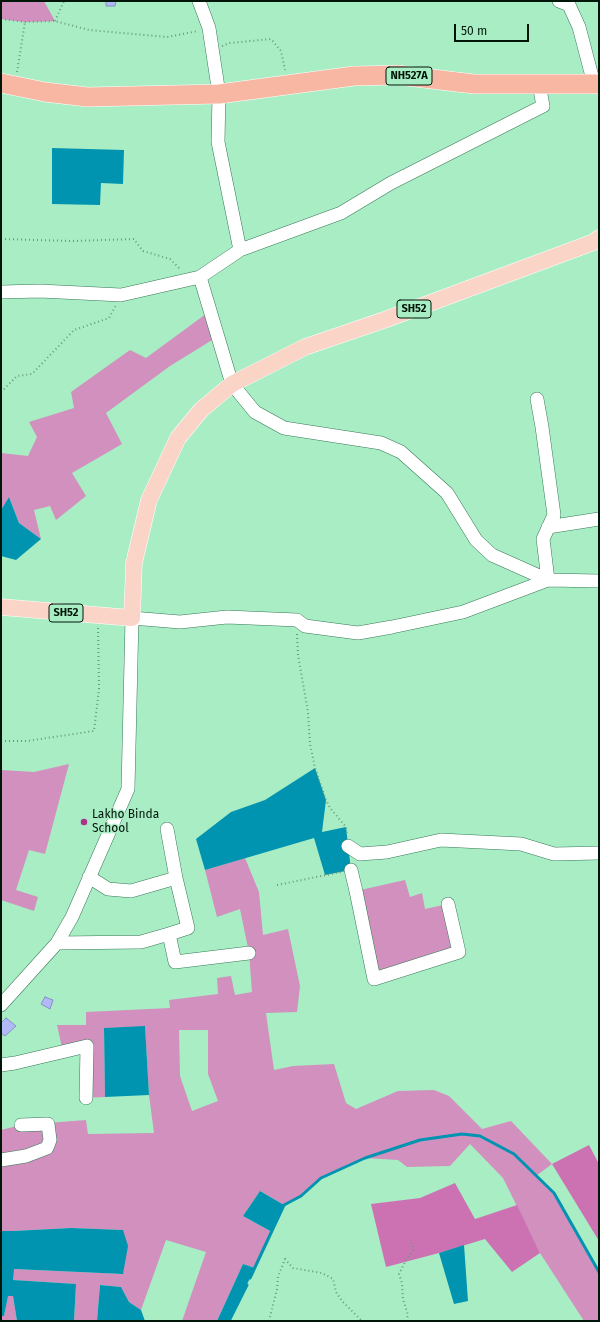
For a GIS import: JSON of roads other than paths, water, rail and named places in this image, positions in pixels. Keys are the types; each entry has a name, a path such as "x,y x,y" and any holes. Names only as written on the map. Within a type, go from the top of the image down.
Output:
{"highway":[{"name":"NH527A","path":"8,84 45,92 87,97 219,94 354,76 398,75 474,84 596,84"}],"main road":[{"name":"SH52","path":"1,607 132,618 134,563 149,500 178,438 201,410 232,384 304,347 395,316 594,242 599,238"}],"street":[{"path":"199,1 209,28 219,94 218,142 240,250"},
{"path":"559,1 569,5 579,27 596,84"},
{"path":"1,292 40,291 121,295 195,278 240,250 341,213 390,183 543,106 539,84"},
{"path":"195,278 232,384 255,412 284,428 381,443 401,452 447,493 476,540 492,556 548,580"},
{"path":"537,399 554,515 543,539 548,580"},
{"path":"548,527 599,519"},
{"name":"SH52","path":"132,618 180,622 227,617 297,620 305,626 358,633 463,612 548,580 599,581"},
{"path":"1,1005 6,993 56,943 72,917 128,789 132,618"},
{"path":"56,943 140,942 188,928 176,878 167,829"},
{"path":"348,846 360,854 387,852 440,840 521,844 554,854 599,853"},
{"path":"350,870 356,891 374,979 459,952 448,904"},
{"path":"89,877 108,889 131,891 176,878"},
{"path":"169,934 175,962 249,953"},
{"path":"1,1065 87,1046 86,1098"},
{"path":"1,1160 26,1156 47,1148 50,1140 48,1124 20,1126"}],"water":[{"path":"52,148 124,150 123,184 101,183 100,205 52,204"},
{"path":"9,497 19,523 41,539 16,560 1,556 1,510"},
{"path":"315,768 326,800 322,832 346,827 351,870 325,875 314,838 205,870 196,839 231,812 265,800"},
{"path":"145,1026 149,1095 105,1097 104,1028"},
{"path":"260,1191 284,1205 272,1232 243,1216"},
{"path":"71,1228 123,1230 128,1246 123,1274 14,1269 13,1280 76,1284 74,1321 17,1321 13,1296 8,1296 4,1316 1,1316 1,1231"},
{"path":"464,1245 468,1301 454,1304 439,1253"},
{"path":"243,1264 255,1268 229,1321 217,1321"},
{"path":"100,1285 121,1287 129,1302 141,1310 145,1321 97,1321"}],"waterway":[{"path":"250,1278 284,1205 301,1196 321,1178 365,1158 420,1140 462,1134 480,1136 514,1154 554,1193 599,1272"},
{"path":"229,1321 247,1285"}],"place":[{"name":"Lakho Binda School","path":"84,822"}]}
